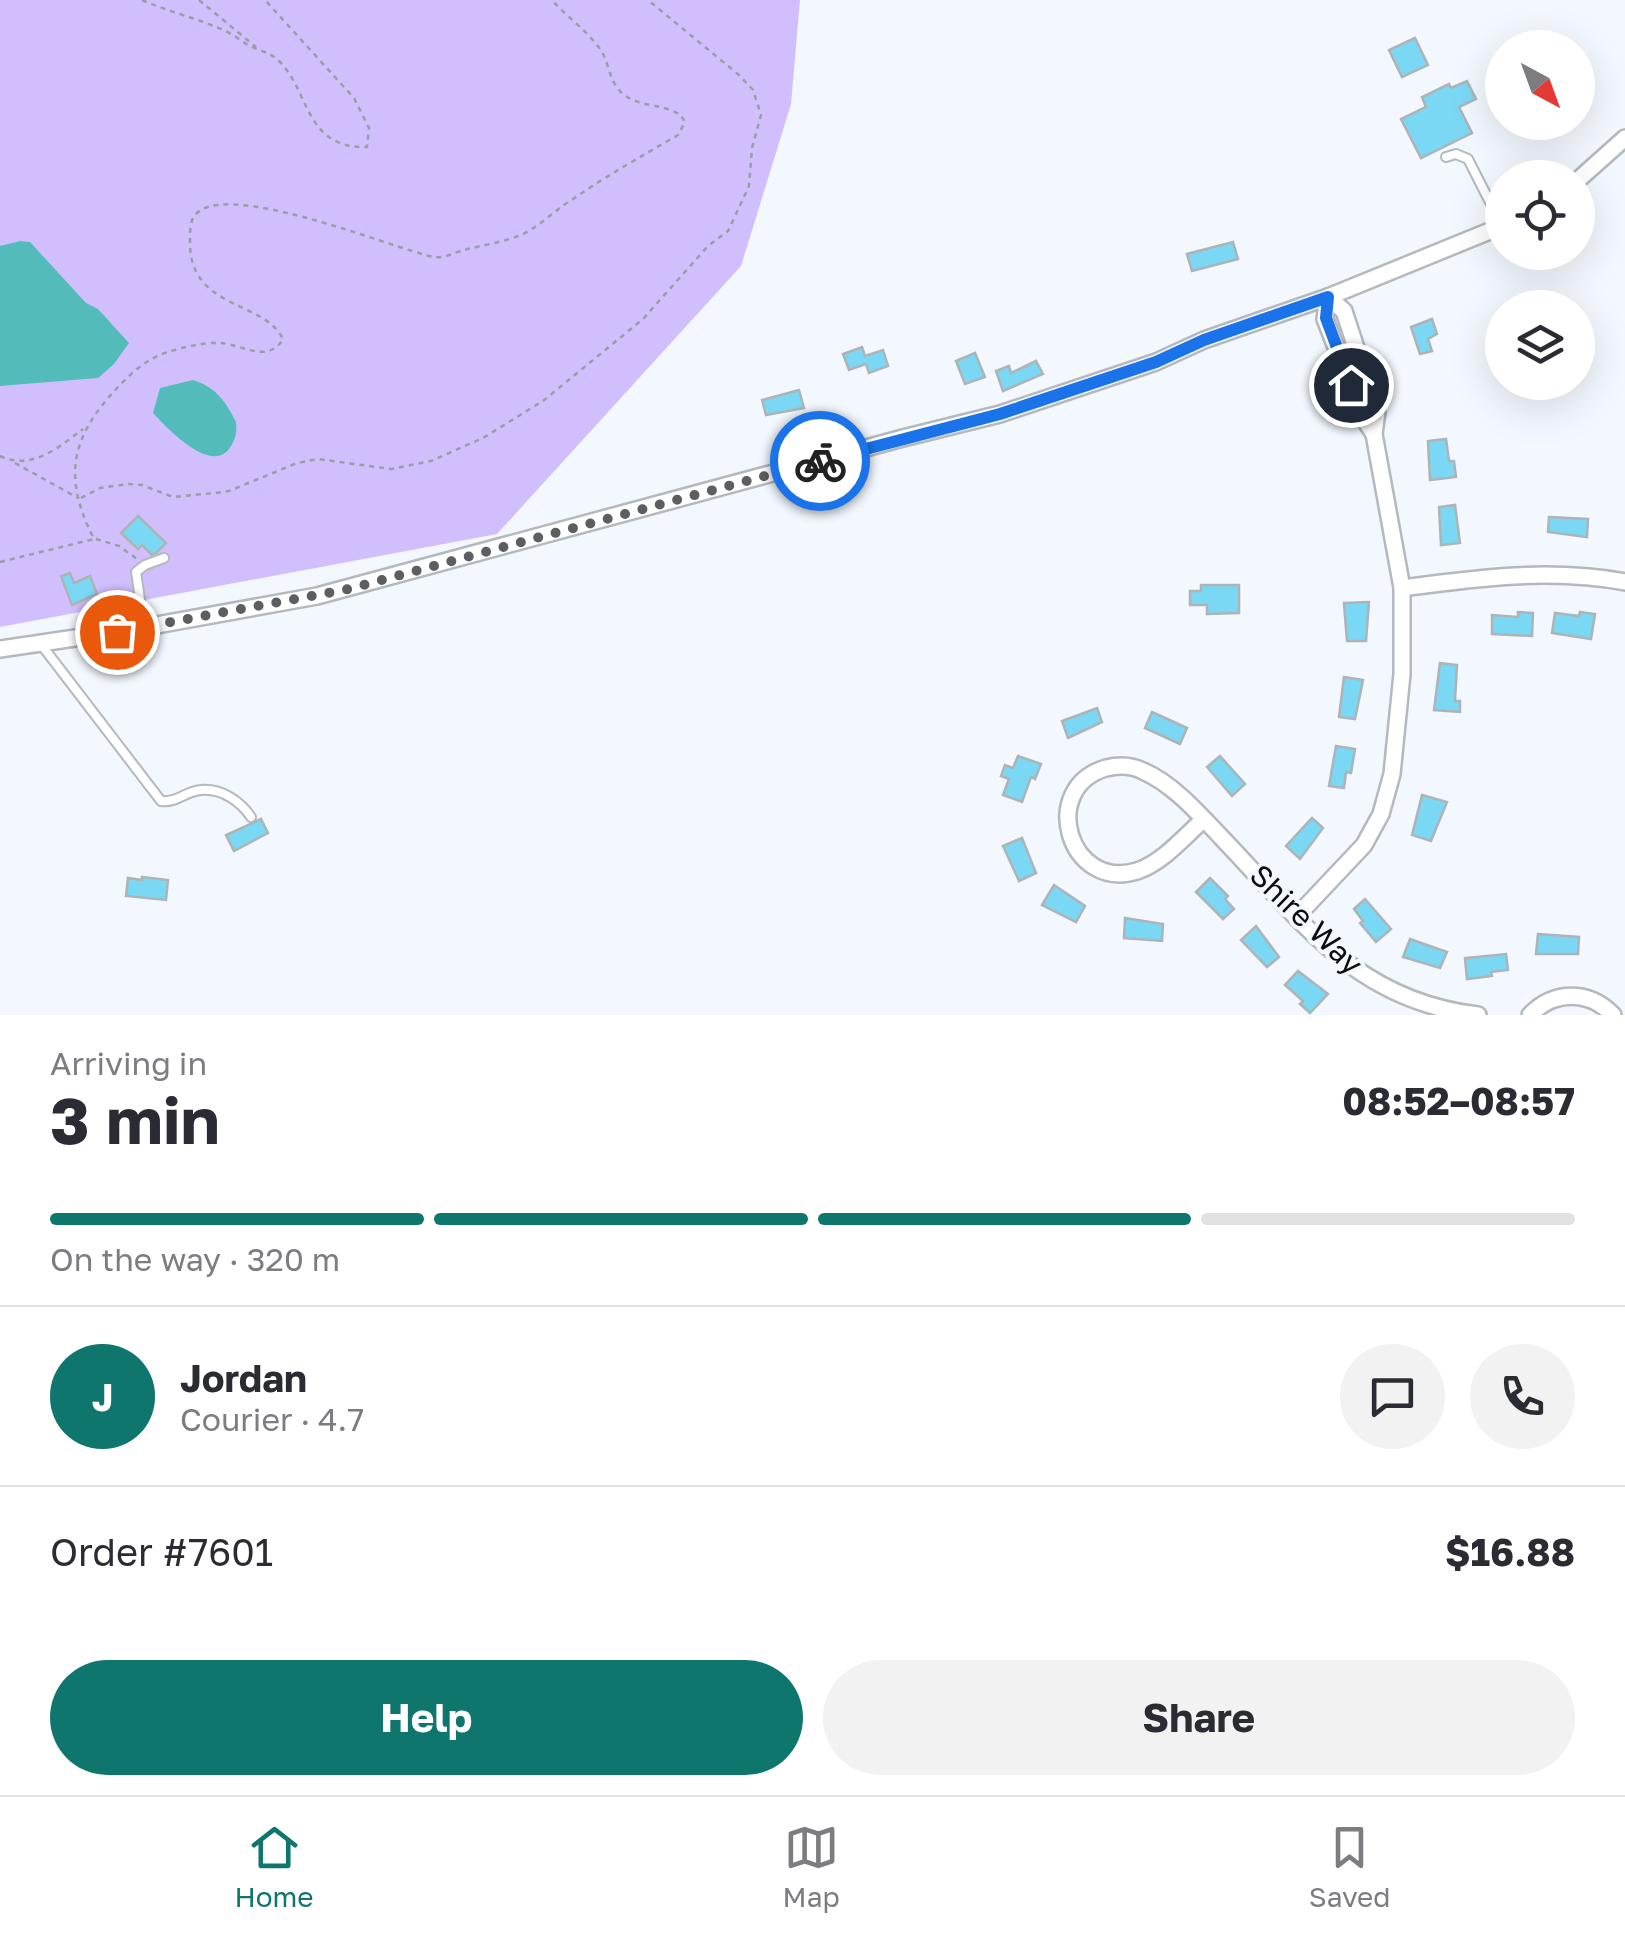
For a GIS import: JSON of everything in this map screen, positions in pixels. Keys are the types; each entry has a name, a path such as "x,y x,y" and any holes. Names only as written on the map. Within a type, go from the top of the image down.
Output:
{"street":[{"path":"1595,165 1625,138"},
{"path":"0,649 117,632 349,589 442,561 960,426 1141,367 1485,233"},
{"path":"1297,916 1364,844 1387,794 1400,703 1402,588 1374,434 1377,412 1344,311 1328,297"},
{"path":"1402,588 1548,574 1625,582"},
{"name":"Shire Way","path":"1204,819 1152,864 1120,874 1088,863 1073,846 1066,824 1070,801 1082,782 1100,770 1121,766 1152,776 1204,819 1338,957 1384,989 1430,1008 1478,1015"},
{"path":"1530,1015 1553,998 1574,996 1596,1002 1613,1015"}],"lane":[{"path":"1446,157 1456,154 1468,158 1485,192"},
{"path":"144,627 136,572 164,558"},
{"path":"117,632 116,612 141,606"},
{"path":"40,643 161,800 168,802 201,790 241,802 252,816"}],"path":[{"path":"142,0 222,29 281,62 312,121 352,148 367,147 369,128 354,98 265,0"},
{"path":"200,0 256,48"},
{"path":"12,462 52,452 84,428 129,376 157,356 212,343 247,352 269,352 278,347 282,339 277,328 229,303 202,282 192,266 192,219 199,212 216,206 274,210 436,258 518,236 678,135 685,122 681,114 648,108 622,93 610,77 604,55 552,0"},
{"path":"79,499 100,488 128,484 142,484 173,498 215,494 318,459 390,469 431,461 483,438 543,402 643,319 708,246 728,231 749,186 752,148 761,115 754,90 648,0"},
{"path":"84,428 77,462 79,499 94,539"},
{"path":"0,456 79,499"},
{"path":"0,562 94,539 119,546 145,565"}],"shaded area":[{"path":"0,0 800,0 791,104 741,266 497,534 0,627"}],"water":[{"path":"30,242 129,343 98,378 0,386 0,246"},
{"path":"193,380 219,396 236,422 234,440 223,454 213,456 191,447 153,413 160,388"}],"building":[{"path":"1415,38 1428,65 1402,77 1389,50"},
{"path":"1467,81 1476,99 1459,107 1472,133 1421,158 1401,119 1426,107 1422,97 1449,84 1451,88"},
{"path":"1233,242 1238,259 1192,271 1187,254"},
{"path":"1432,319 1437,334 1428,339 1432,351 1420,354 1411,327"},
{"path":"862,347 865,356 883,350 888,366 869,373 866,364 849,370 843,354"},
{"path":"975,353 985,377 965,384 956,361"},
{"path":"1036,361 1043,374 1003,391 996,371 1009,366 1011,373"},
{"path":"799,390 804,408 766,415 762,400"},
{"path":"1446,439 1456,477 1430,480 1428,441"},
{"path":"1455,505 1460,543 1441,545 1439,507"},
{"path":"138,516 166,543 152,555 142,545 138,549 121,533"},
{"path":"1549,517 1588,519 1587,537 1548,532"},
{"path":"70,573 74,583 90,576 97,594 72,605 61,576"},
{"path":"1201,585 1239,585 1239,613 1207,614 1207,605 1190,605 1190,591 1201,591"},
{"path":"1369,602 1366,641 1347,641 1344,603"},
{"path":"1518,612 1533,613 1532,636 1492,634 1492,615 1518,617"},
{"path":"1580,612 1595,614 1591,639 1552,633 1555,613 1579,616"},
{"path":"1440,663 1457,665 1455,701 1460,701 1460,712 1434,710"},
{"path":"1344,677 1363,680 1355,719 1339,717"},
{"path":"1097,708 1102,722 1068,738 1062,721"},
{"path":"1152,712 1187,728 1180,744 1145,728"},
{"path":"1336,746 1355,749 1344,788 1329,786"},
{"path":"1018,756 1041,764 1035,779 1031,777 1022,802 1003,795 1009,779 1001,776 1005,765 1013,768"},
{"path":"1220,756 1245,784 1232,796 1207,767"},
{"path":"1422,795 1447,802 1431,841 1412,835"},
{"path":"1312,818 1323,828 1300,859 1286,846"},
{"path":"261,819 268,833 234,851 226,835"},
{"path":"1022,838 1036,873 1019,881 1003,846"},
{"path":"128,878 168,880 166,900 126,896"},
{"path":"1210,878 1228,896 1225,899 1234,909 1223,919 1196,892"},
{"path":"1054,885 1085,906 1076,922 1042,905"},
{"path":"1365,899 1391,929 1376,942 1354,909"},
{"path":"1125,918 1163,924 1162,941 1124,938"},
{"path":"1256,926 1279,957 1267,967 1241,940"},
{"path":"1538,934 1579,937 1578,954 1536,954"},
{"path":"1410,939 1447,952 1440,968 1403,957"},
{"path":"1506,954 1508,970 1467,979 1465,958"},
{"path":"1298,971 1328,994 1310,1013 1285,985"}],"way so far":[{"path":"117,632 349,589 820,461"}],"route":[{"path":"820,461 1000,414 1156,362 1204,340 1328,297 1326,318 1351,385"}]}
